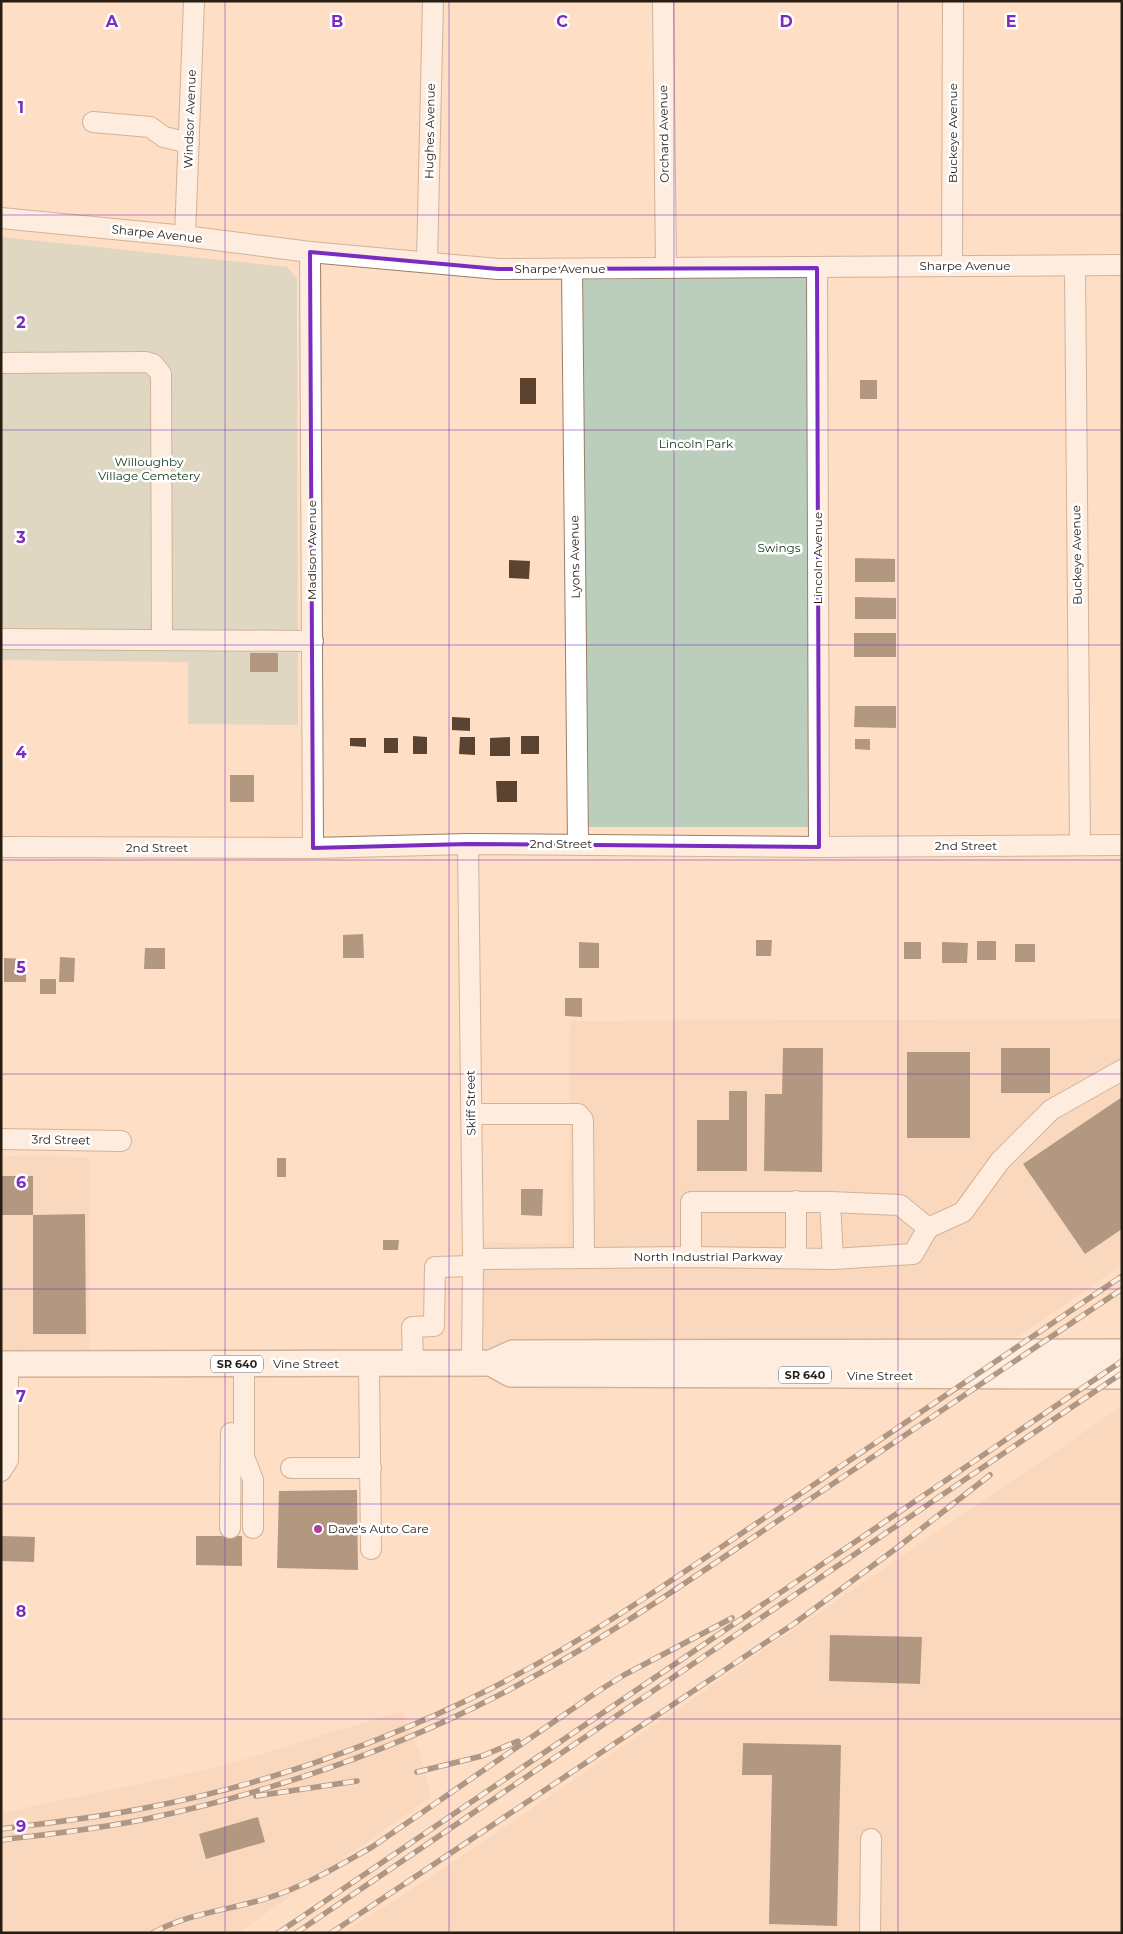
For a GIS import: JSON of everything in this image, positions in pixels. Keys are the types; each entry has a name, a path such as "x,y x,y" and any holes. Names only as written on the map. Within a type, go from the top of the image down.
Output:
{"main road":[{"name":"Vine Street","path":"5,1364 481,1363 513,1353 1122,1352"},
{"name":"Vine Street","path":"481,1363 511,1374 1122,1376"}],"street":[{"name":"Windsor Avenue","path":"185,236 194,1"},
{"name":"Hughes Avenue","path":"427,262 433,1"},
{"name":"Orchard Avenue","path":"663,1 666,267"},
{"name":"Buckeye Avenue","path":"952,265 953,1"},
{"path":"93,122 150,127 164,138 189,143"},
{"name":"Sharpe Avenue","path":"1,218 185,236 310,252 498,269 1122,265"},
{"name":"Madison Avenue","path":"310,252 313,848"},
{"name":"Buckeye Avenue","path":"1075,266 1080,845"},
{"name":"Lincoln Avenue","path":"817,268 819,847"},
{"name":"Lyons Avenue","path":"572,269 578,844"},
{"path":"1,363 146,362 153,364 161,374 162,640"},
{"path":"1,640 312,641"},
{"name":"2nd Street","path":"1,847 313,848 468,844 819,847 1122,845"},
{"name":"Skiff Street","path":"468,844 473,1263 481,1363"},
{"path":"691,1257 691,1202 796,1201 900,1205 928,1228 964,1212 1000,1161 1051,1110 1122,1070"},
{"path":"471,1114 578,1114 583,1120 584,1258"},
{"name":"3rd Street","path":"1,1139 121,1141"},
{"path":"796,1201 796,1258"},
{"path":"830,1202 832,1259"},
{"name":"North Industrial Parkway","path":"413,1363 412,1327 434,1326 435,1267 473,1263 584,1258 832,1259 914,1254 928,1228"},
{"path":"1,1471 8,1460 5,1364"},
{"path":"230,1528 238,1364"},
{"path":"238,1364 244,1457 253,1480 253,1528"},
{"path":"370,1364 372,1548"},
{"path":"291,1468 371,1468"},
{"path":"870,1933 871,1839"}],"highlighted area":[{"path":"310,252 498,269 817,268 819,847 468,844 313,848"}],"shaded area":[{"path":"1122,1019 1122,1265 1004,1346 476,1348 476,1242 568,1244 570,1021"},
{"path":"1,1156 89,1157 89,1351 1,1351"},
{"path":"1122,1406 1122,1933 342,1933 428,1879"},
{"path":"402,1711 419,1751 431,1797 238,1933 1,1933 1,1813 219,1767"}],"green space":[{"name":"Willoughby Village Cemetery","path":"1,237 287,267 297,278 298,725 188,724 188,662 1,660"},
{"name":"Lincoln Park","path":"808,277 809,827 588,827 582,280"}],"building":[{"path":"520,378 536,378 536,404 520,404"},
{"path":"860,380 877,380 877,399 860,399"},
{"path":"855,558 895,559 895,582 855,582"},
{"path":"509,560 530,561 529,579 509,578"},
{"path":"855,597 896,598 896,619 855,619"},
{"path":"854,633 896,633 896,657 854,657"},
{"path":"250,653 278,653 278,672 250,672"},
{"path":"855,706 896,706 896,728 854,727"},
{"path":"452,717 470,718 470,731 452,730"},
{"path":"413,736 427,737 427,754 413,754"},
{"path":"521,736 539,736 539,754 521,754"},
{"path":"460,737 475,737 475,755 459,754"},
{"path":"510,737 510,756 490,756 490,738"},
{"path":"350,738 366,738 366,747 350,746"},
{"path":"384,738 398,738 398,753 384,753"},
{"path":"855,739 870,739 870,750 855,749"},
{"path":"230,775 254,775 254,802 230,802"},
{"path":"496,781 517,781 517,802 497,802"},
{"path":"363,934 364,958 343,958 343,935"},
{"path":"756,940 772,940 771,956 756,956"},
{"path":"977,941 996,941 996,960 977,960"},
{"path":"579,942 599,943 599,968 579,968"},
{"path":"904,942 921,942 921,959 904,959"},
{"path":"942,942 968,943 967,963 942,963"},
{"path":"1015,944 1035,944 1035,962 1015,962"},
{"path":"145,948 165,948 165,969 144,969"},
{"path":"60,957 75,958 74,982 59,982"},
{"path":"4,958 26,959 26,982 4,982"},
{"path":"40,979 56,979 56,994 40,994"},
{"path":"565,998 582,998 582,1017 565,1016"},
{"path":"783,1048 823,1048 822,1172 764,1171 765,1094 782,1094"},
{"path":"1001,1048 1050,1048 1050,1093 1001,1093"},
{"path":"907,1052 970,1052 970,1138 907,1138"},
{"path":"729,1091 747,1091 747,1171 697,1171 697,1120 729,1120"},
{"path":"1122,1097 1122,1229 1085,1254 1023,1164"},
{"path":"277,1158 286,1158 286,1177 277,1177"},
{"path":"1,1176 33,1176 33,1215 1,1215"},
{"path":"521,1189 543,1189 542,1216 521,1215"},
{"path":"85,1214 86,1334 33,1334 33,1215"},
{"path":"383,1240 399,1240 398,1250 383,1250"},
{"name":"Dave's Auto Care","path":"357,1490 358,1570 277,1568 279,1491"},
{"path":"2,1536 35,1537 34,1562 1,1561"},
{"path":"196,1536 242,1536 242,1566 196,1565"},
{"path":"830,1635 922,1637 920,1684 829,1681"},
{"path":"743,1743 841,1745 837,1926 769,1924 772,1775 742,1775"},
{"path":"258,1817 265,1842 206,1859 199,1834"}],"railway":[{"path":"1,1829 123,1812 231,1788 276,1775 365,1744 494,1687 565,1648 634,1605 1122,1276"},
{"path":"1,1840 128,1823 237,1797 327,1769 457,1716 535,1676 642,1612 1122,1289"},
{"path":"278,1933 1122,1361"},
{"path":"296,1933 1122,1373"},
{"path":"331,1933 795,1623 898,1547 990,1475"},
{"path":"153,1933 166,1926 195,1916 254,1902 282,1893 334,1868 372,1847 600,1690 624,1675 732,1618"},
{"path":"417,1772 482,1756 518,1741"},
{"path":"256,1796 357,1781"}],"place":[{"name":"Dave's Auto Care","path":"318,1529"}],"park label":[{"name":"Swings","path":"779,548"}]}
